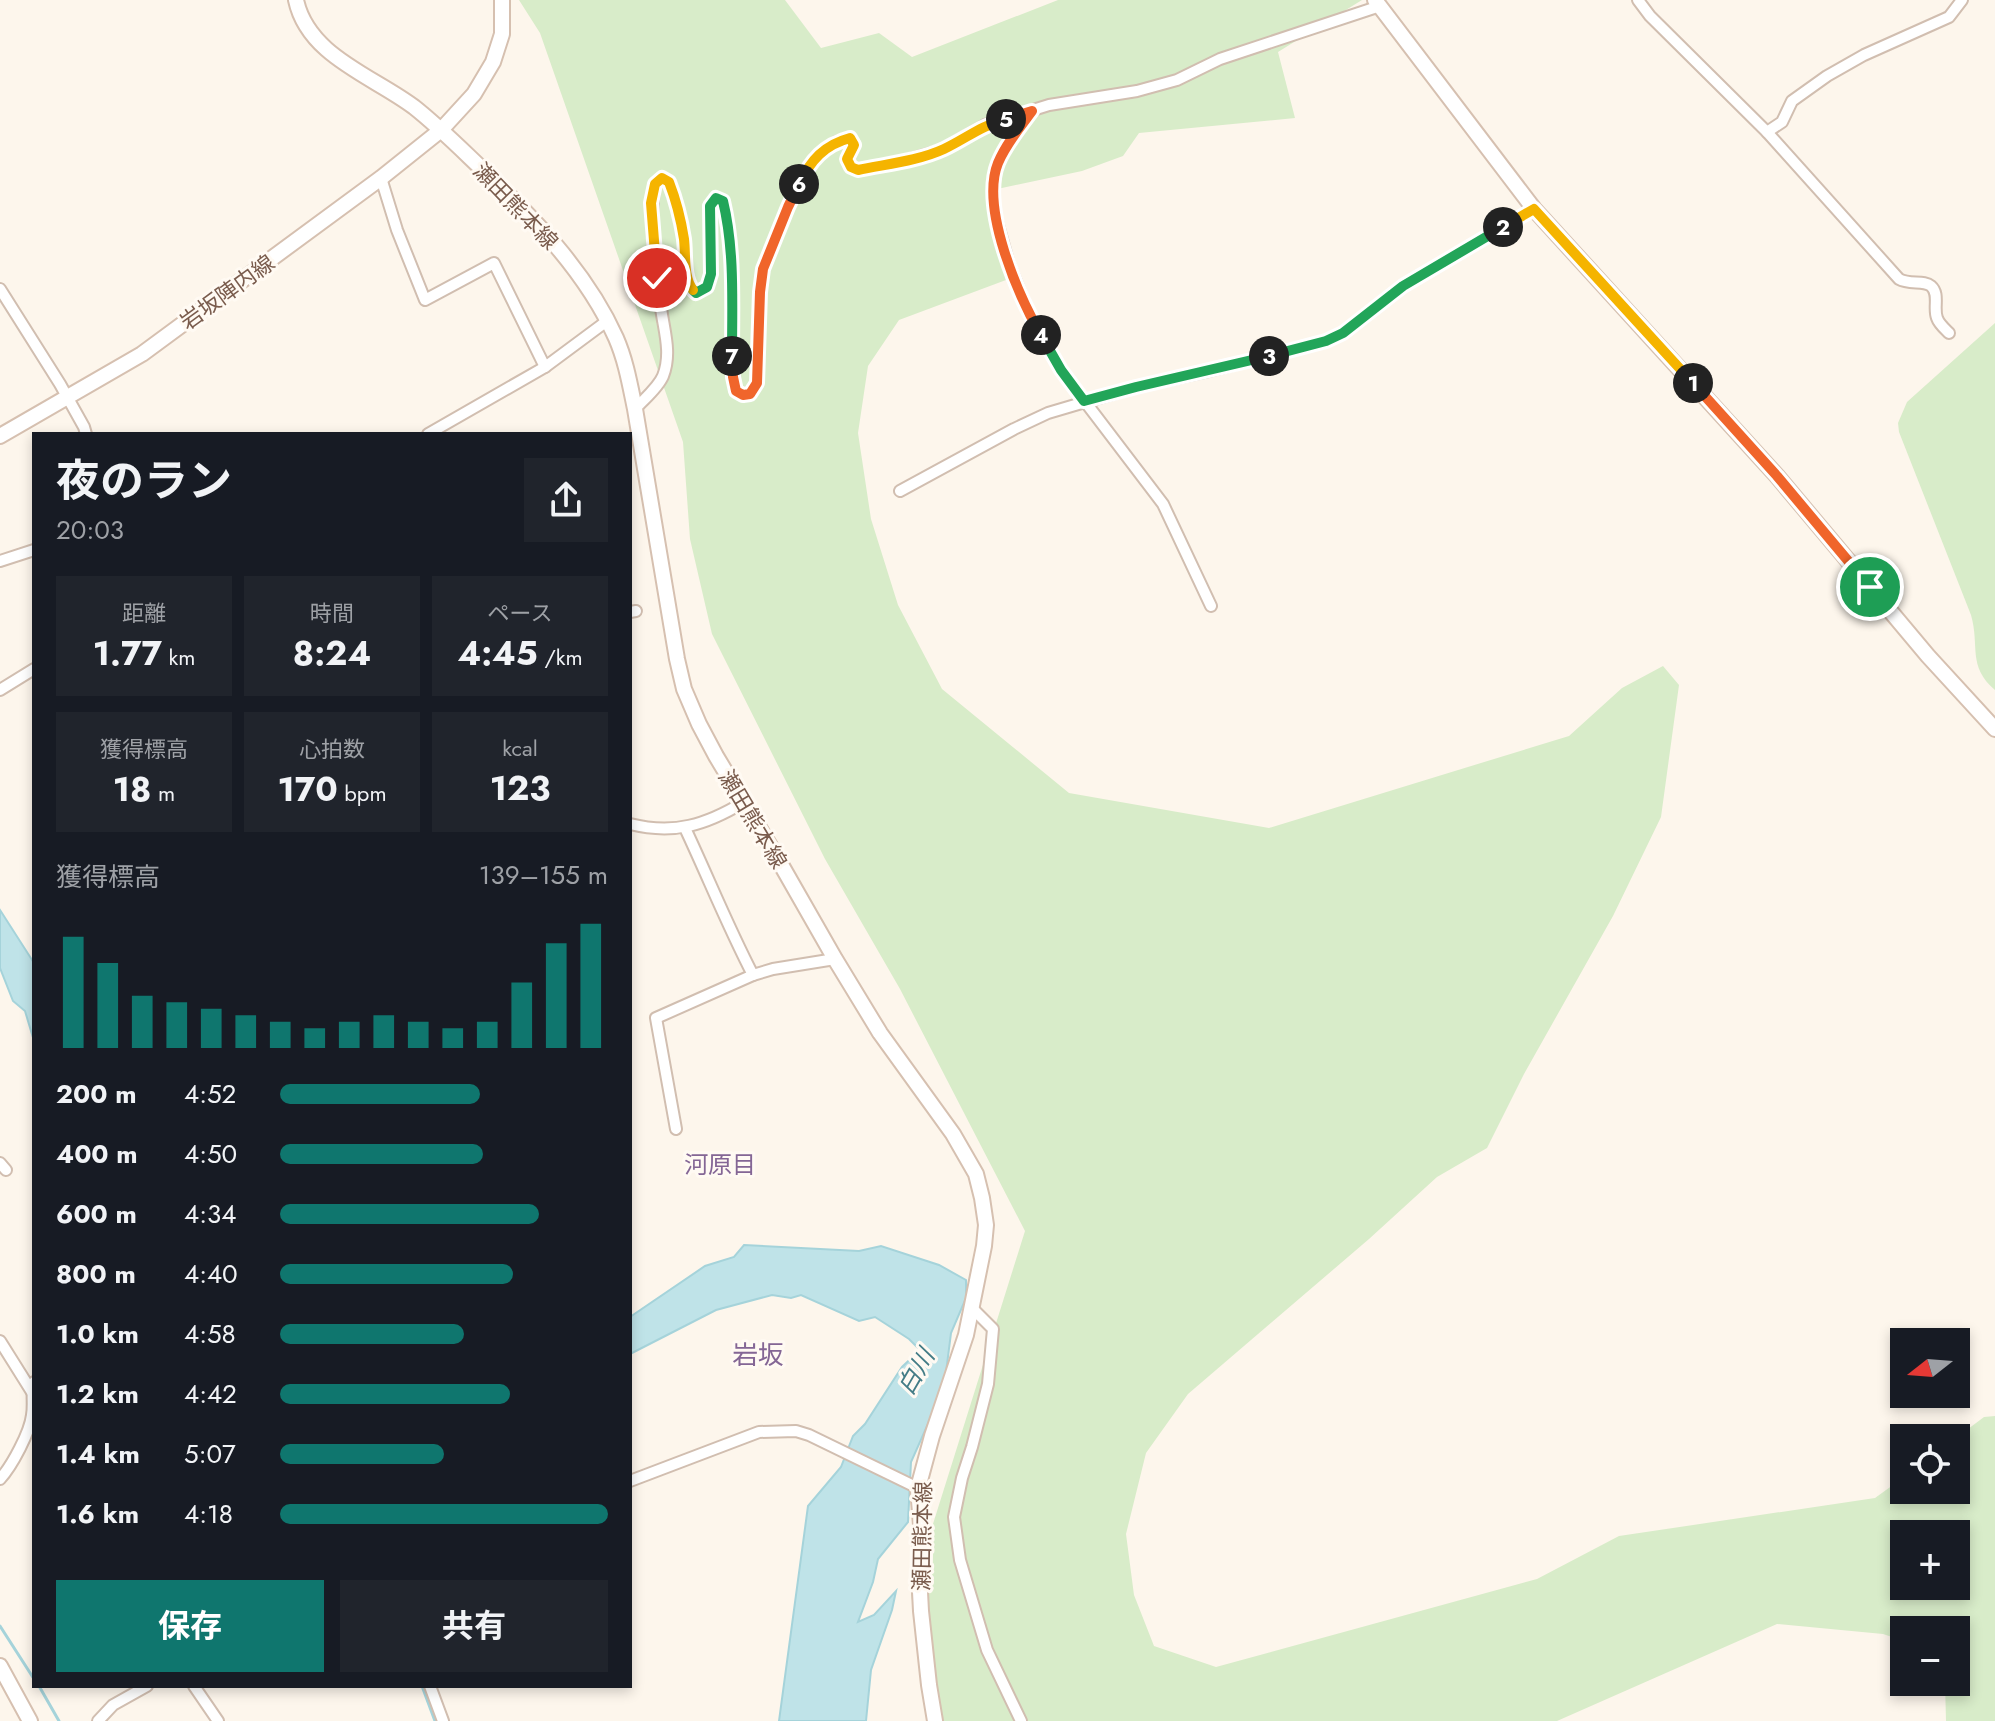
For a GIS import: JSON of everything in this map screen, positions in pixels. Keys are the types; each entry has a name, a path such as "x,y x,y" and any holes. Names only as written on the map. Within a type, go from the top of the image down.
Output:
{"main road":[{"name":"瀬田熊本線","path":"296,0 305,24 322,44 363,76 412,106 441,130 525,211 596,299 616,339 627,372 669,622 684,689 699,724 880,1033 953,1134 976,1174 986,1225 984,1246 966,1335 915,1487 921,1525 921,1611 935,1721"},
{"name":"岩坂陣内線","path":"0,436 142,354 381,178 441,130 474,94 493,62 502,34 502,0"},
{"path":"1382,2 1534,209 1777,476 1928,656 1995,729"},
{"path":"0,1666 30,1721"}],"street":[{"path":"1638,0 1650,16 1767,132 1899,279 1906,283 1927,283 1931,286 1936,299 1937,318 1949,333"},
{"path":"1767,132 1782,122 1792,101 1827,76 1864,55 1949,17 1962,0"},
{"path":"635,409 662,379 666,365 667,338 657,278 651,203 655,184 662,178 669,182 678,211 684,238 687,279 696,293 707,287 711,274 710,206 716,198 723,201 732,283 733,377 736,391 743,395 750,394 757,383 763,269 807,168 836,142 850,138 854,145 847,159 851,167 858,170 907,160 942,150 985,125 1049,105 1137,91 1177,80 1220,59 1382,2"},
{"path":"1032,111 1010,140 998,164 993,190 996,218 1009,264 1030,316 1061,370 1163,504 1211,606"},
{"path":"381,178 397,230 425,300 494,263 545,367"},
{"path":"900,491 1048,413 1084,401 1326,341 1343,333 1403,286 1534,209"},
{"path":"0,289 85,432"},
{"path":"431,432 545,367 607,321"},
{"path":"0,561 32,551"},
{"path":"0,690 32,670"},
{"path":"632,824 662,830 685,828 718,817 744,802"},
{"path":"685,828 753,975"},
{"path":"676,1129 656,1018 753,975 835,959"},
{"path":"971,1307 993,1329 990,1368 954,1517 960,1560 987,1650 1021,1721"},
{"path":"0,1341 32,1386"},
{"path":"0,1479 32,1418"},
{"path":"632,1480 759,1432 796,1431 915,1487"},
{"path":"98,1721 113,1705 143,1688"},
{"path":"195,1688 218,1721"},
{"path":"431,1688 443,1721"}],"green space":[{"path":"519,0 785,0 821,48 879,33 912,57 1058,0 1362,0 1278,52 1295,118 1139,133 1123,156 1082,171 988,191 1006,280 899,320 868,366 858,433 871,519 898,605 942,689 1069,793 1269,828 1569,736 1622,688 1663,666 1679,685 1661,817 1613,916 1524,1074 1487,1148 1437,1177 1188,1394 1146,1453 1126,1534 1134,1595 1154,1646 1216,1667 1537,1579 1619,1536 1875,1498 1890,1487 1890,1504 1970,1504 1970,1428 1984,1417 1995,1416 1995,1721 1946,1721 1945,1696 1970,1696 1970,1616 1890,1616 1890,1636 1777,1624 1557,1721 930,1721 911,1594 1025,1231 900,989 825,859 712,634 690,539 683,442 540,33"},
{"path":"1995,323 1995,690 1977,664 1971,615 1898,423 1907,402"}],"water":[{"path":"0,910 32,960 32,1034 25,1011 13,1001 0,968"},
{"name":"白川","path":"744,1245 859,1251 881,1246 939,1265 966,1280 966,1298 951,1333 944,1388 911,1462 908,1522 878,1559 858,1622 874,1615 896,1591 871,1670 866,1721 779,1721 808,1506 841,1467 853,1436 865,1424 902,1367 920,1350 875,1317 859,1321 801,1295 791,1298 772,1295 716,1310 632,1353 632,1316 705,1266 734,1257"}],"waterway":[{"path":"0,1626 32,1676"},
{"path":"40,1688 59,1721"},
{"path":"423,1688 435,1721"}],"district":[{"name":"河原目","path":"720,1165"},
{"name":"岩坂","path":"758,1355"}],"route":[{"path":"657,278 651,203 655,184 662,178 669,182 684,238 687,279 696,293 707,287 711,274 710,206 716,198 723,201 732,283 733,377 736,391 743,395 750,394 757,383 763,269 788,207 807,168 816,157 836,142 850,138 854,145 847,159 851,167 858,170 907,160 942,150 985,125 1032,111 1010,140 998,164 993,181 996,218 1009,264 1030,316 1061,370 1084,401 1326,341 1343,333 1403,286 1534,209 1777,476 1870,587"}]}
